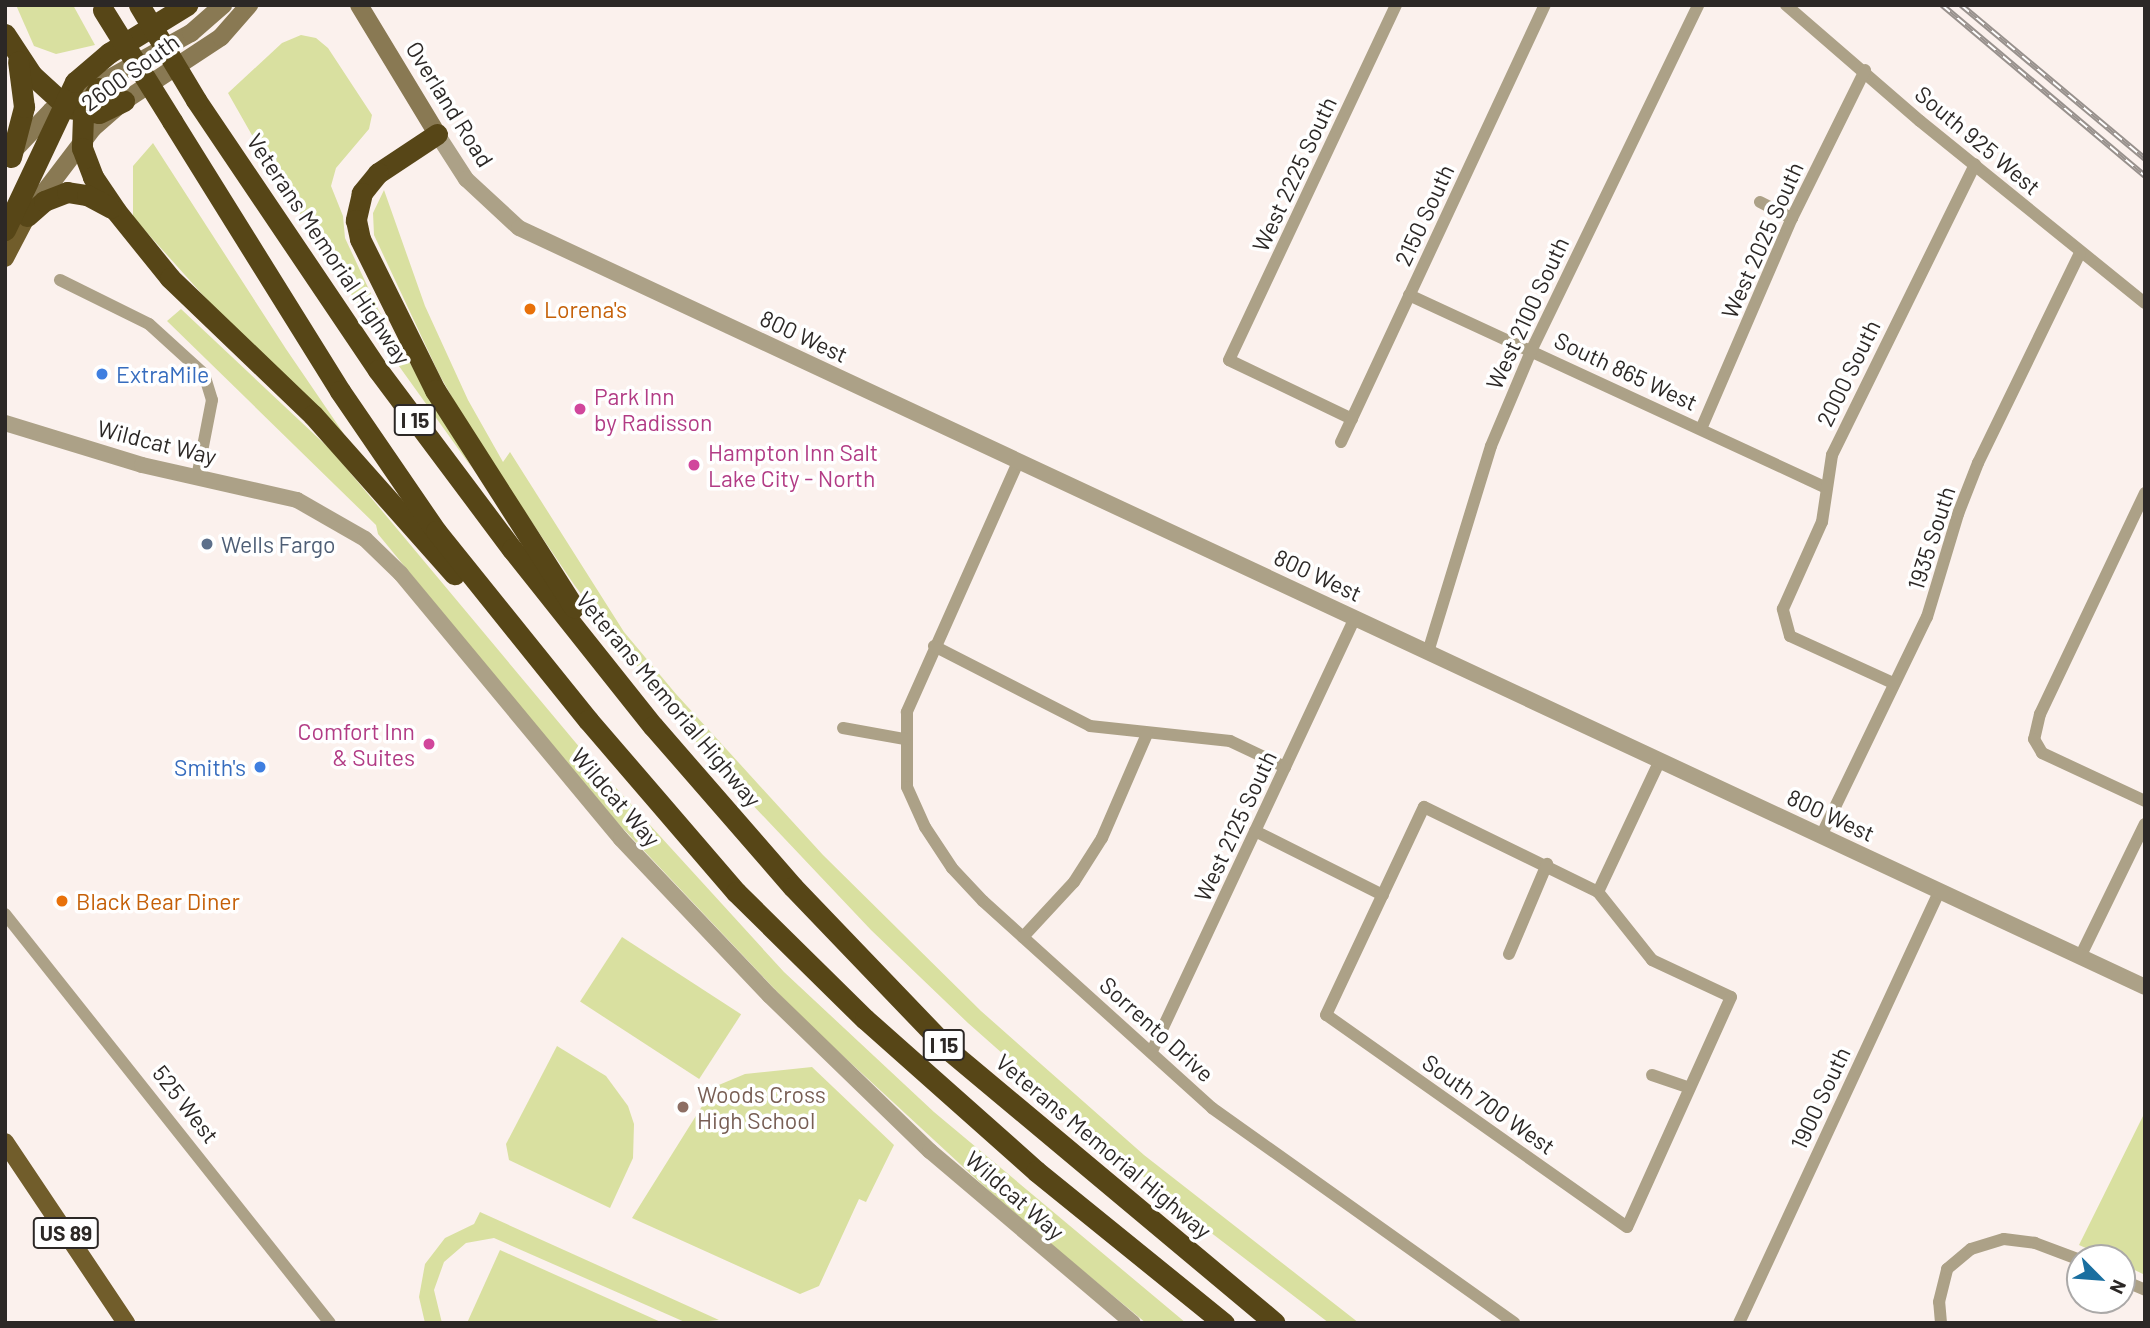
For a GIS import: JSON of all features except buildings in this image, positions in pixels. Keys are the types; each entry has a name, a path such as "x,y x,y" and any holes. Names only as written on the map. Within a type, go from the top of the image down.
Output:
{"highway":[{"name":"Veterans Memorial Highway","path":"139,5 196,100 378,370 512,549 653,726 793,887 951,1052 1275,1323"},
{"path":"5,230 62,104 75,82 98,60 187,5"},
{"name":"I 15","path":"102,8 340,391 436,531 587,720 736,892 865,1019 1036,1171 1224,1323"},
{"path":"10,43 62,104 85,113 108,110 124,101"},
{"path":"8,163 24,107 10,43"},
{"path":"97,88 85,113 81,140 89,168 116,211 170,278 313,415 587,720"},
{"path":"436,134 378,173 362,193 356,220 360,239 435,390 506,507 653,726"},
{"path":"27,216 44,201 67,192 88,195 116,211"}],"main road":[{"path":"8,163 33,125 62,104 97,88 201,27 223,5"},
{"name":"2600 South","path":"5,258 27,216 81,140 124,101 221,37 249,5"},
{"name":"Overland Road","path":"359,5 436,134"},
{"name":"US 89","path":"5,1142 126,1323"}],"street":[{"name":"West 2225 South","path":"1352,419 1229,360 1396,5"},
{"name":"2150 South","path":"1341,442 1545,5"},
{"name":"West 2100 South","path":"1428,652 1491,446 1532,349 1698,5"},
{"name":"South 925 West","path":"1786,5 2080,253 2145,303"},
{"name":"West 2025 South","path":"1701,429 1792,218 1865,70"},
{"name":"Overland Road","path":"436,134 479,193"},
{"name":"2000 South","path":"1893,683 1790,636 1783,608 1822,522 1824,487 1832,455 1975,164"},
{"name":"800 West","path":"479,193 519,228 2145,987"},
{"path":"1760,202 1792,218"},
{"name":"1935 South","path":"1821,836 1927,617 1978,463 2080,253"},
{"path":"60,280 149,324 204,374 212,400 197,477"},
{"name":"South 865 West","path":"1409,295 1532,349 1824,487"},
{"name":"Wildcat Way","path":"5,423 197,477 297,500 340,521 376,548 621,839 770,996 930,1151 1133,1323"},
{"name":"Sorrento Drive","path":"1019,460 934,646 907,712 907,787 925,827 952,868 1023,937 1212,1108 1514,1323"},
{"path":"2145,493 2040,714 2034,739 2042,753 2145,801"},
{"name":"West 2125 South","path":"1152,1051 1355,618"},
{"path":"934,646 1090,726 1147,734 1183,733 1230,741 1285,767"},
{"path":"843,728 905,739"},
{"path":"1023,937 1074,882 1102,838 1147,734"},
{"path":"1598,892 1660,760"},
{"path":"1255,831 1383,895 1424,807 1547,864 1598,892 1652,960 1731,997 1689,1088 1652,1074"},
{"path":"2080,957 2145,824"},
{"path":"1509,954 1547,864"},
{"name":"1900 South","path":"1739,1323 1940,890"},
{"name":"South 700 West","path":"1383,895 1326,1015 1627,1227 1689,1088"},
{"name":"525 West","path":"5,914 330,1323"},
{"path":"1941,1323 1939,1301 1947,1269 1971,1249 2004,1239 2035,1243 2066,1255"}],"green space":[{"path":"16,5 73,5 95,45 56,54 34,46"},
{"path":"301,35 316,38 328,48 372,115 369,129 336,168 331,186 343,216 345,238 378,309 472,468 381,341 270,167 228,93 282,43"},
{"path":"153,143 344,434 210,303 133,217 133,166"},
{"path":"384,190 425,306 468,400 503,462 510,452 624,632 676,694 823,855 981,1011 1144,1155 1359,1323 1329,1323 1197,1222 1099,1139 968,1023 871,930 712,762 575,586 475,438 439,374 374,235 373,213"},
{"path":"181,309 332,451 586,755 784,972 934,1112 1186,1323 1146,1323 1013,1213 802,1018 597,801 378,534 376,525 167,321"},
{"path":"622,937 741,1014 699,1079 580,1002"},
{"path":"557,1046 606,1076 628,1106 634,1124 633,1158 610,1208 509,1160 506,1144"},
{"path":"812,1067 894,1145 866,1202 859,1199 819,1286 800,1294 632,1218 714,1087 745,1074"},
{"path":"2145,1112 2145,1275 2136,1271 2136,1244 2079,1244"},
{"path":"480,1212 719,1320 687,1323 494,1238 466,1243 444,1262 434,1290 442,1323 425,1323 419,1297 425,1264 445,1238 474,1224"},
{"path":"500,1250 663,1323 467,1323"}],"railway":[{"path":"1942,5 2145,176"},
{"path":"1961,5 2145,159"}],"place":[{"name":"Lorena's","path":"530,309"},
{"name":"ExtraMile","path":"102,374"},
{"name":"Park Inn by Radisson","path":"580,409"},
{"name":"Hampton Inn Salt Lake City - North","path":"694,465"},
{"name":"Wells Fargo","path":"207,544"},
{"name":"Comfort Inn & Suites","path":"429,744"},
{"name":"Smith's","path":"260,767"},
{"name":"Black Bear Diner","path":"62,901"},
{"name":"Woods Cross High School","path":"683,1107"}]}
